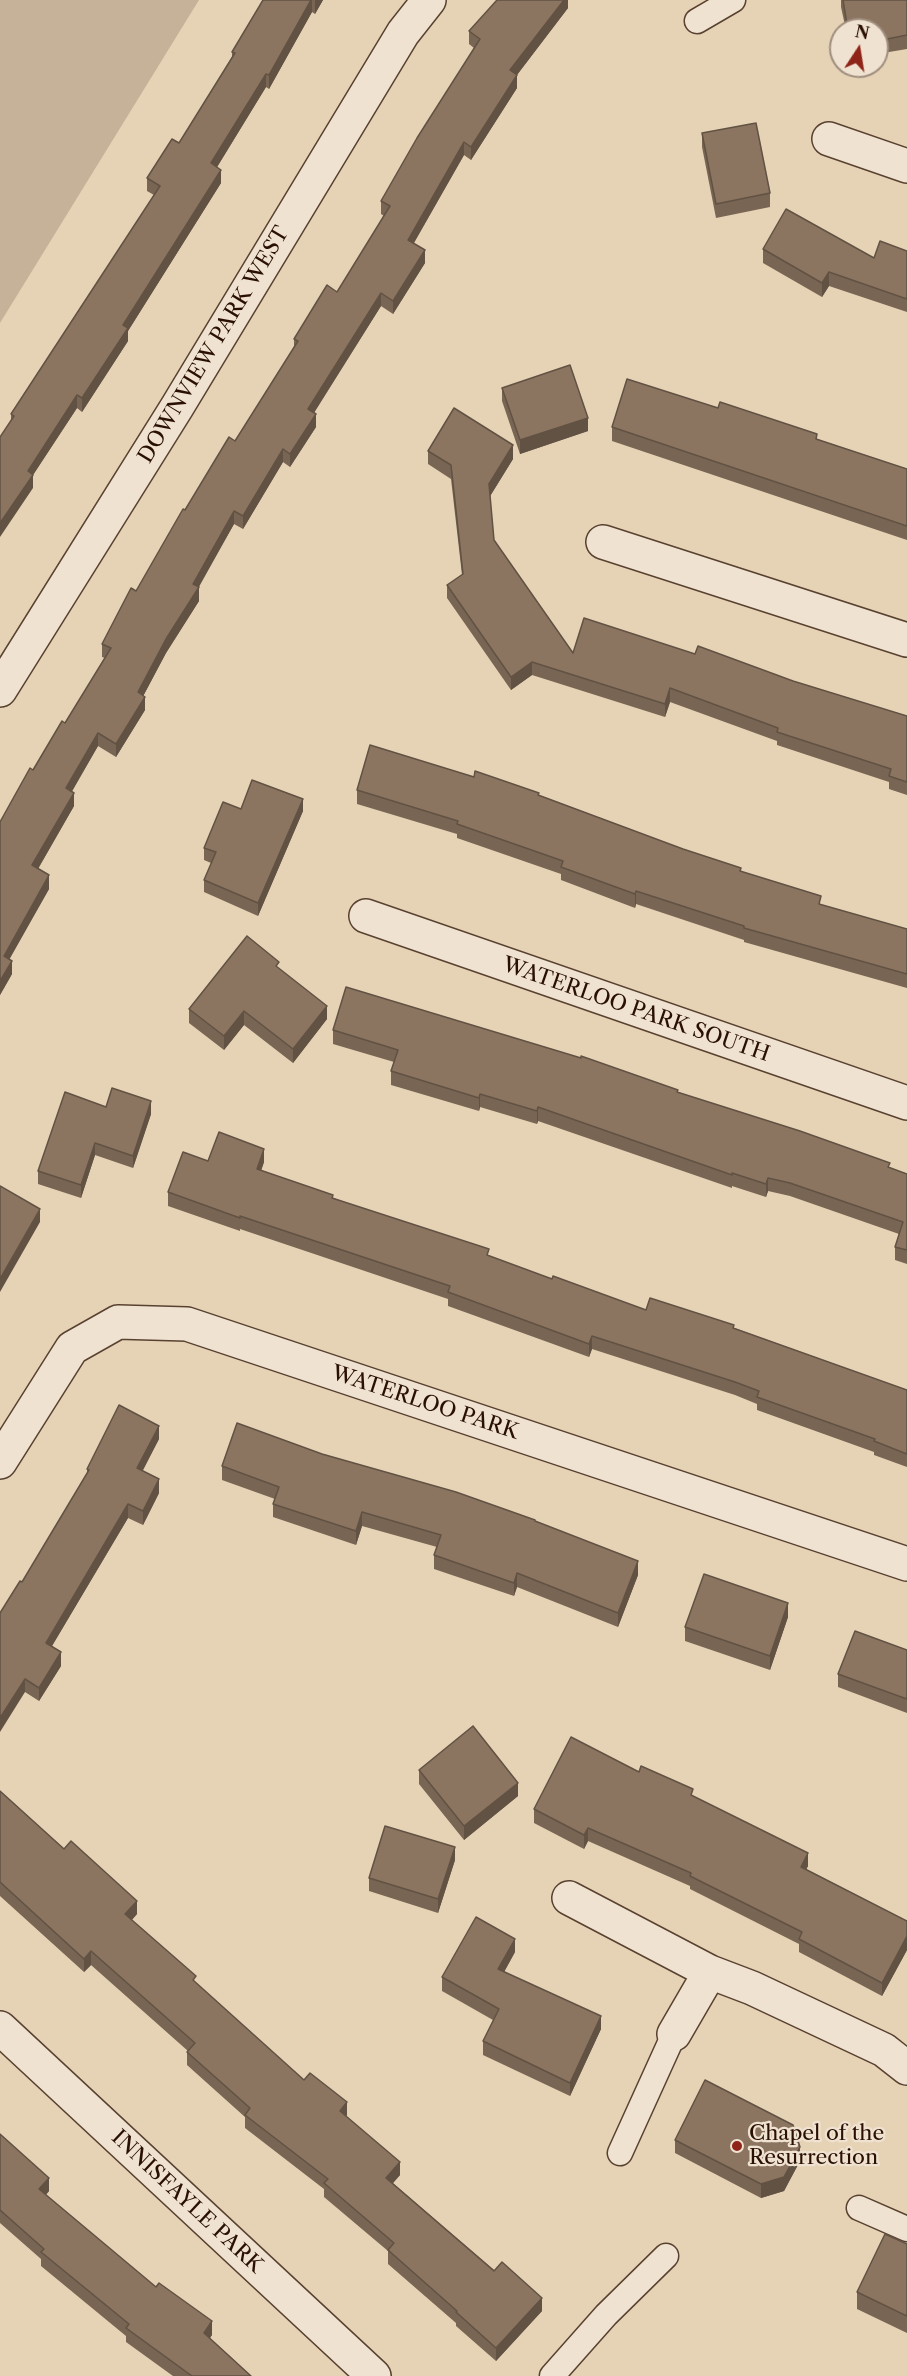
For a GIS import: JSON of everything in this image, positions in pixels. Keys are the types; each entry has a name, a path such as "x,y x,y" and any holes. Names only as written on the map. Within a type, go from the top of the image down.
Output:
{"street":[{"name":"DOWNVIEW PARK WEST","path":"0,690 177,407 403,33 429,0"},
{"path":"829,139 907,166"},
{"path":"603,542 907,640"},
{"name":"WATERLOO PARK SOUTH","path":"366,916 907,1103"},
{"name":"WATERLOO PARK","path":"0,1462 72,1348 118,1322 188,1324 907,1564"},
{"path":"569,1898 710,1972 752,1988 884,2050 907,2068"},
{"path":"674,2034 710,1972"},
{"name":"INNISFAYLE PARK","path":"0,2028 374,2376"}],"lane":[{"path":"697,21 733,0"},
{"path":"620,2153 674,2034"},
{"path":"859,2208 907,2229"},
{"path":"552,2376 606,2315 666,2256"}],"shaded area":[{"path":"0,0 199,0 0,323"}],"building":[{"path":"263,0 311,0 269,75 266,74 211,163 221,170 123,325 128,328 82,398 77,395 28,471 33,475 0,523 0,437 14,416 11,414 160,186 147,178 172,139 179,143 235,53 232,52"},
{"path":"497,0 564,0 510,70 517,75 471,147 464,142 408,240 425,250 393,301 381,293 308,409 316,414 290,454 283,449 243,516 234,511 193,584 199,587 166,639 138,692 145,697 116,744 98,733 66,788 74,793 32,865 49,875 4,956 12,961 0,981 0,822 30,768 33,770 62,721 65,723 111,648 102,644 131,588 136,591 183,509 185,510 229,437 235,441 298,341 294,339 327,285 337,292 390,206 381,201 417,138 480,39 469,31"},
{"path":"843,0 907,0 907,35 889,39 889,18 846,18"},
{"path":"756,123 770,193 716,204 702,133"},
{"path":"786,209 874,258 880,241 907,251 907,299 829,272 822,283 763,249"},
{"path":"570,365 588,418 520,440 502,388"},
{"path":"627,379 718,408 720,402 817,434 816,439 907,469 907,526 612,427"},
{"path":"454,408 513,445 489,484 494,540 573,653 584,618 695,654 698,646 793,681 907,716 907,782 889,776 891,769 777,732 778,728 670,688 665,704 532,662 511,677 447,585 463,574 451,465 428,451"},
{"path":"370,745 474,777 475,771 539,793 538,795 683,849 741,868 740,871 821,896 819,904 907,929 907,974 744,928 744,926 636,891 635,894 561,867 563,861 457,824 458,821 357,790"},
{"path":"252,780 303,799 258,903 204,880 216,852 204,848 223,802 241,809"},
{"path":"247,936 279,962 276,966 327,1006 293,1049 244,1011 224,1036 189,1009"},
{"path":"346,987 581,1058 581,1056 678,1090 677,1092 800,1131 890,1163 888,1167 907,1174 907,1250 895,1247 903,1222 790,1183 768,1178 766,1184 732,1173 732,1175 538,1107 537,1111 480,1094 479,1098 391,1071 398,1050 333,1030"},
{"path":"112,1088 151,1101 133,1156 95,1143 81,1185 38,1171 65,1092 106,1107"},
{"path":"219,1132 264,1149 257,1169 333,1195 332,1198 489,1249 487,1255 552,1279 553,1276 646,1310 650,1298 734,1325 733,1328 907,1390 907,1454 874,1441 875,1439 757,1397 759,1391 735,1382 592,1336 589,1344 448,1292 450,1286 240,1216 240,1218 168,1192 183,1152 208,1161"},
{"path":"0,1186 40,1209 0,1279"},
{"path":"119,1405 159,1426 137,1468 159,1479 143,1511 128,1504 46,1643 61,1652 39,1688 25,1679 0,1718 0,1613 20,1581 22,1582 89,1470 87,1469"},
{"path":"237,1423 322,1454 456,1492 535,1520 638,1561 618,1613 517,1573 514,1583 434,1555 441,1535 362,1512 356,1531 273,1504 279,1487 222,1466"},
{"path":"704,1574 788,1603 770,1656 685,1627"},
{"path":"855,1631 907,1650 907,1699 838,1674"},
{"path":"473,1726 518,1783 464,1826 419,1770"},
{"path":"571,1737 639,1772 641,1766 693,1789 691,1795 808,1853 801,1867 907,1921 907,1936 882,1983 799,1939 802,1932 690,1876 691,1873 588,1828 584,1835 534,1809"},
{"path":"0,1791 64,1849 71,1841 137,1901 125,1914 196,1976 193,1980 304,2080 310,2073 347,2102 340,2111 400,2162 386,2178 494,2271 502,2262 542,2298 496,2348 388,2250 394,2243 324,2183 328,2179 245,2115 250,2108 187,2052 195,2043 91,1951 84,1959 0,1882"},
{"path":"385,1826 455,1847 438,1899 369,1878"},
{"path":"476,1917 515,1939 498,1969 601,2016 570,2083 483,2041 499,2009 442,1977"},
{"name":"Chapel of the Resurrection","path":"705,2080 793,2125 800,2147 784,2177 761,2184 675,2140"},
{"path":"0,2134 49,2178 39,2189 156,2287 159,2283 212,2321 204,2333 251,2376 192,2376 126,2328 129,2324 41,2252 44,2249 0,2210"},
{"path":"885,2234 907,2244 907,2316 857,2292"}],"place":[{"name":"Chapel of the Resurrection","path":"737,2146"}]}
